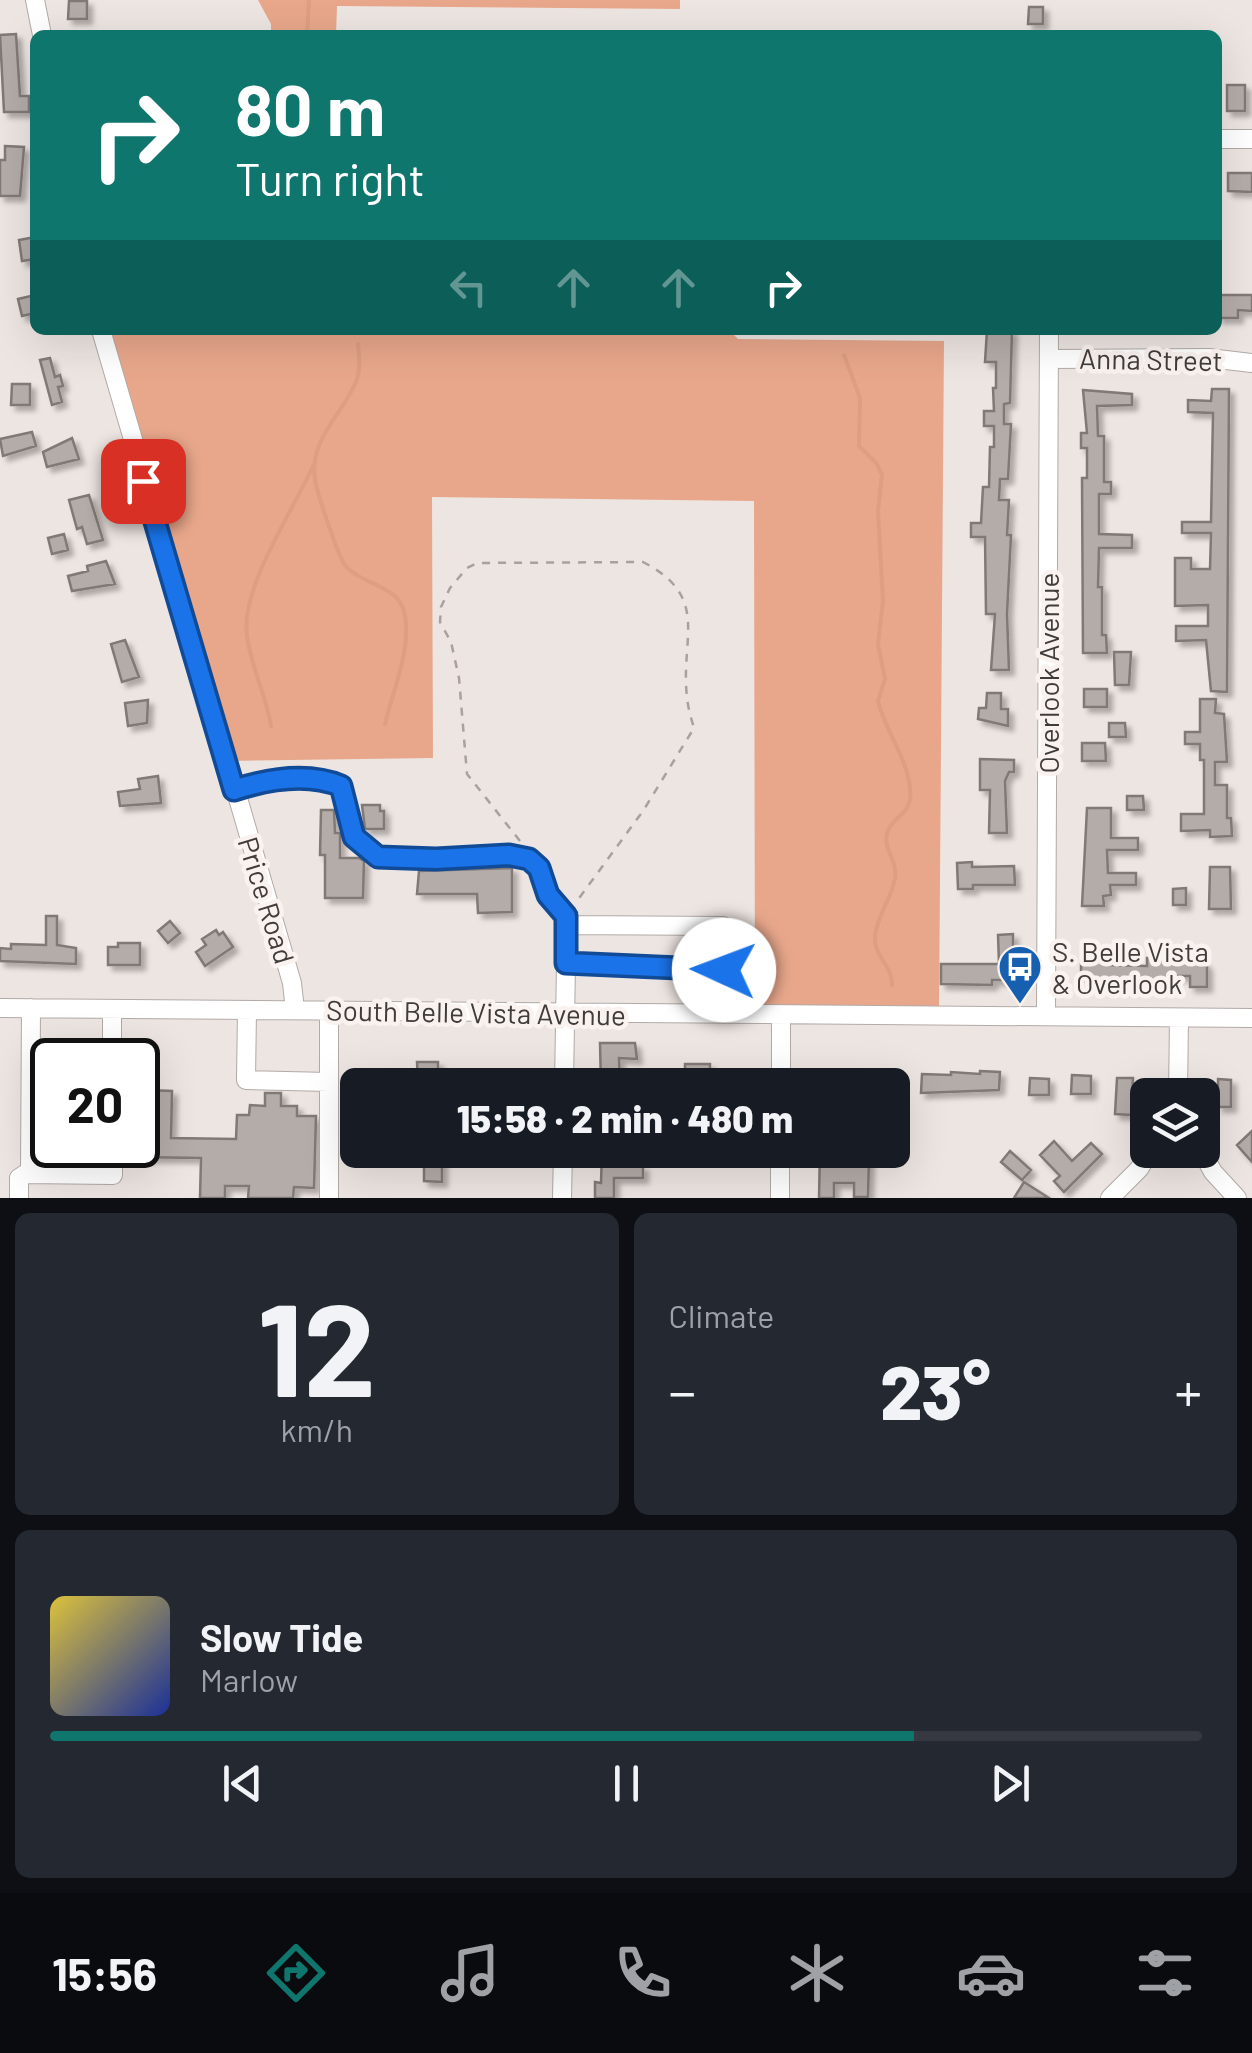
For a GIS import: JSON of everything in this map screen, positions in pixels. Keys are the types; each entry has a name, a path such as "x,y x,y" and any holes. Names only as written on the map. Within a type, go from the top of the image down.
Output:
{"street":[{"path":"36,0 41,30"},
{"path":"1222,139 1252,139"},
{"name":"Price Road","path":"102,335 292,983 295,1010"},
{"name":"Overlook Avenue","path":"1046,1016 1049,335"},
{"name":"Anna Street","path":"1049,358 1209,358 1252,362"},
{"path":"234,790 257,782 288,779 326,780 341,786 354,837 378,857 509,855 529,859 539,868 548,895 566,916 564,1068"},
{"path":"566,926 723,926 724,1014"},
{"path":"566,963 724,970"},
{"name":"South Belle Vista Avenue","path":"0,1008 1252,1018"},
{"path":"31,1008 31,1038"},
{"path":"112,1009 112,1038"},
{"path":"246,1010 246,1080 329,1082"},
{"path":"329,1010 329,1198"},
{"path":"781,1015 781,1068"},
{"path":"1178,1078 1179,1018"},
{"path":"30,1168 30,1174"},
{"path":"20,1198 19,1178 30,1174 113,1175 113,1168"},
{"path":"562,1168 562,1198"},
{"path":"780,1168 780,1198"},
{"path":"1110,1198 1139,1168"},
{"path":"1212,1168 1236,1198"}],"path":[{"path":"529,859 467,774 458,678 451,642 440,622 441,607 459,576 477,563 642,562 664,573 683,594 689,625 686,696 694,728 674,765 610,858 575,904 558,908"}],"shaded area":[{"path":"258,0 680,0 680,9 337,6 336,30 271,30"},
{"path":"103,335 734,335 738,339 944,341 939,1016 755,1014 754,501 432,497 433,758 226,761"}],"building":[{"path":"69,1 87,1 87,19 68,19"},
{"path":"1029,7 1043,7 1043,24 1028,24"},
{"path":"16,34 20,96 29,96 29,112 4,112 0,35"},
{"path":"1227,85 1245,85 1245,111 1227,111"},
{"path":"5,146 24,147 20,196 0,196 0,160 5,160"},
{"path":"1228,173 1252,173 1252,192 1228,191"},
{"path":"30,238 30,260 22,261 19,240"},
{"path":"1222,295 1252,295 1252,311 1238,310 1238,318 1222,318"},
{"path":"30,296 30,314 22,316 18,299"},
{"path":"987,335 1012,335 1010,403 1004,404 1004,424 1011,424 1008,479 1000,479 999,500 1009,500 1009,670 991,670 995,614 986,614 985,537 971,537 971,523 981,523 983,487 989,487 990,447 994,447 994,426 984,426 984,411 994,411 996,362 985,362"},
{"path":"50,358 55,377 60,375 63,386 58,387 62,402 52,405 40,360"},
{"path":"12,384 30,384 30,405 11,405"},
{"path":"1212,389 1229,389 1227,692 1211,691 1206,640 1176,641 1176,626 1208,626 1208,605 1175,606 1175,558 1191,558 1191,569 1210,569 1211,533 1182,533 1182,522 1211,522 1213,413 1188,412 1188,400 1211,401"},
{"path":"1083,390 1132,394 1132,405 1097,406 1098,436 1104,436 1104,482 1111,482 1111,494 1099,494 1099,534 1132,535 1132,548 1099,548 1098,587 1102,587 1102,635 1106,635 1107,653 1083,653 1082,478 1087,478 1087,448 1081,448 1081,433 1087,433"},
{"path":"32,432 36,446 3,456 0,439"},
{"path":"72,438 79,459 47,467 43,452"},
{"path":"89,495 103,540 87,544 82,527 77,529 69,500"},
{"path":"64,534 68,550 52,554 48,538"},
{"path":"106,561 115,584 72,591 68,576"},
{"path":"125,640 139,677 122,682 111,644"},
{"path":"1114,652 1131,652 1129,685 1115,685"},
{"path":"1084,689 1107,689 1107,707 1084,707"},
{"path":"987,693 1001,693 1001,709 1008,709 1008,726 978,719 979,708 986,708"},
{"path":"1200,699 1216,699 1215,713 1224,714 1227,762 1215,762 1215,785 1227,785 1227,818 1231,818 1232,836 1210,837 1210,830 1181,831 1181,814 1204,814 1204,760 1200,760 1200,744 1185,744 1185,732 1200,732"},
{"path":"148,700 147,723 128,726 125,703"},
{"path":"1109,723 1125,723 1126,737 1109,737"},
{"path":"1082,743 1105,743 1106,761 1082,761"},
{"path":"980,759 1014,760 1014,772 1009,772 1005,781 1007,833 989,833 990,790 980,790"},
{"path":"158,776 161,803 120,806 118,792 140,789 138,779"},
{"path":"1127,796 1143,796 1144,810 1127,810"},
{"path":"362,805 380,805 384,829 365,829"},
{"path":"1087,808 1111,808 1111,838 1138,838 1138,850 1107,850 1108,873 1136,873 1136,885 1110,885 1111,895 1103,896 1104,906 1082,906"},
{"path":"321,810 334,810 335,833 340,833 340,858 364,861 363,898 325,898 325,855 320,855"},
{"path":"972,862 972,867 1014,866 1015,885 958,889 957,863"},
{"path":"1210,867 1230,867 1231,909 1209,909"},
{"path":"512,868 512,912 478,913 477,894 417,894 419,871"},
{"path":"1186,888 1186,905 1173,905 1173,889"},
{"path":"46,916 57,916 57,945 76,948 76,964 0,961 0,948 11,949 11,944 46,945"},
{"path":"170,921 180,933 168,943 158,931"},
{"path":"216,930 219,935 223,932 233,947 205,966 196,952 206,945 202,939"},
{"path":"1013,934 1013,964 1019,964 1020,980 992,980 992,985 941,984 941,964 999,964 998,935"},
{"path":"118,943 140,943 140,965 108,965 108,947 118,947"},
{"path":"1089,949 1107,949 1107,965 1147,966 1147,958 1169,958 1169,962 1201,960 1207,966 1207,987 1190,987 1190,976 1170,976 1170,981 1139,981 1139,988 1123,987 1123,981 1081,982 1081,964 1090,964"},
{"path":"600,1043 635,1043 637,1059 619,1058 619,1068 601,1068"},
{"path":"417,1062 438,1062 438,1068 417,1068"},
{"path":"685,1064 710,1064 710,1068 685,1068"},
{"path":"1000,1072 999,1090 921,1093 922,1074"},
{"path":"1072,1075 1091,1076 1091,1094 1071,1094"},
{"path":"1030,1078 1049,1079 1049,1095 1029,1095"},
{"path":"1117,1078 1130,1078 1130,1115 1115,1114"},
{"path":"1220,1079 1231,1080 1231,1107 1220,1107"},
{"path":"160,1091 172,1091 171,1138 236,1139 237,1115 249,1115 250,1105 265,1106 265,1093 281,1093 281,1106 297,1106 297,1116 316,1116 314,1188 294,1187 293,1198 248,1198 249,1186 225,1186 225,1198 200,1198 201,1158 160,1157"},
{"path":"1252,1131 1252,1162 1237,1145"},
{"path":"1054,1141 1072,1161 1091,1143 1102,1154 1064,1192 1054,1181 1060,1176 1040,1155"},
{"path":"1010,1151 1031,1170 1022,1180 1001,1162"},
{"path":"424,1168 442,1168 442,1182 424,1181"},
{"path":"601,1168 643,1168 643,1178 614,1178 614,1198 595,1198 595,1182 601,1183"},
{"path":"820,1168 869,1168 868,1197 854,1197 854,1183 834,1183 834,1198 819,1198"},
{"path":"1024,1182 1049,1198 1014,1198"}],"waterway":[{"path":"307,30 309,0"},
{"path":"358,344 358,377 322,439 314,465 319,497 345,565 394,595 404,611 404,653 385,724"},
{"path":"844,355 860,398 859,446 882,475 878,511 883,601 878,644 885,679 878,701 910,788 909,804 887,833 895,878 875,936 892,985"},
{"path":"271,726 249,647 247,616 270,549 314,464"}],"place":[{"name":"S. Belle Vista & Overlook","path":"1020,1005"}],"route":[{"path":"143,481 234,790 257,782 288,779 326,780 341,786 354,837 378,857 509,855 529,859 539,868 548,895 566,916 566,963 724,970"}]}
